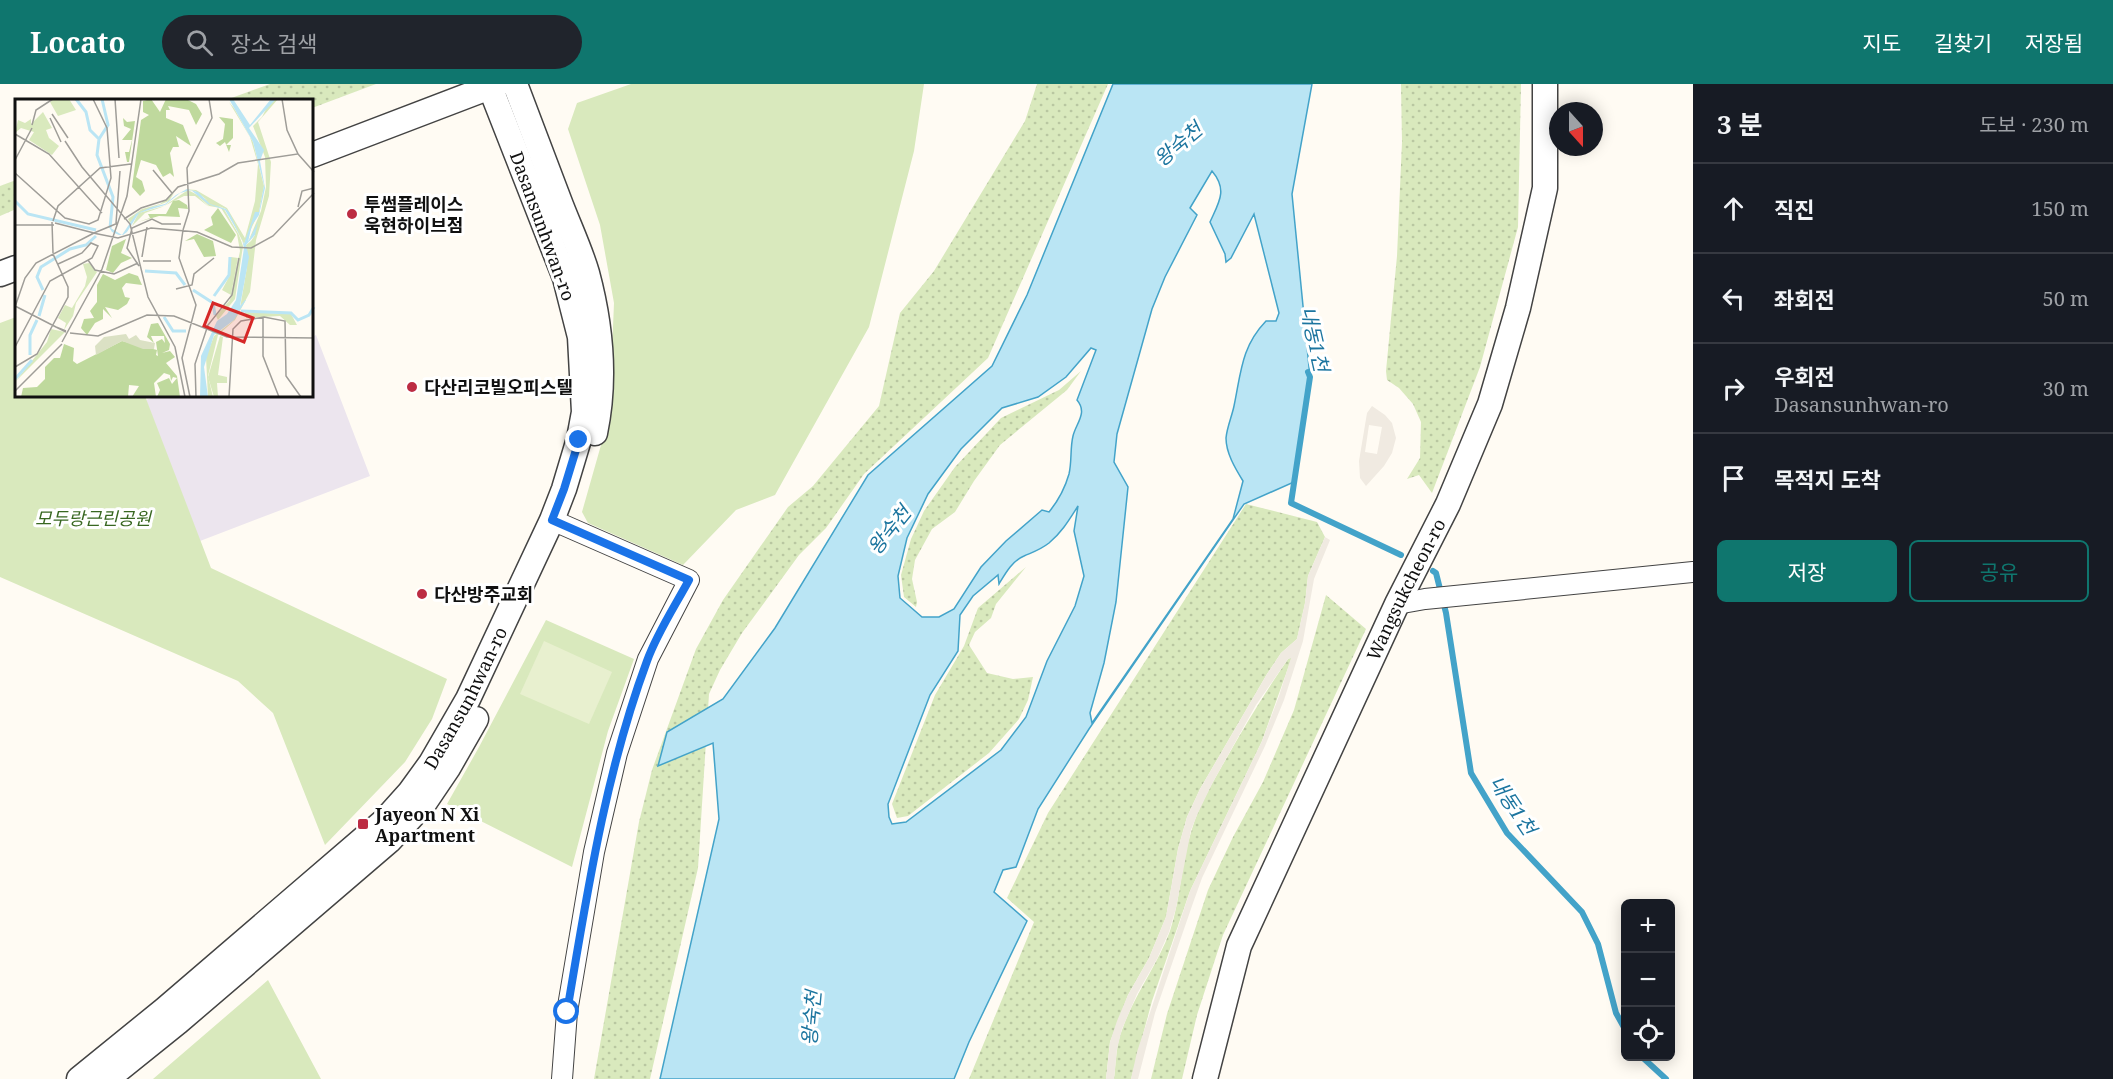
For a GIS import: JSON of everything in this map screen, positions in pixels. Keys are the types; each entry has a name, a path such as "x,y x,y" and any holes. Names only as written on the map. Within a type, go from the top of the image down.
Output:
{"street":[{"name":"Dasansunhwan-ro","path":"107,1079 186,1016 345,880 389,841 425,802 467,736 591,451 600,412 601,374 597,315 586,272 515,84"},
{"name":"Wangsukcheon-ro","path":"1206,1079 1239,946 1397,604 1448,504 1490,404 1515,319 1545,188 1545,84"},
{"name":"Dasansunhwan-ro","path":"79,1079 164,1010 384,821 410,792 453,729 558,523 564,489 579,440 584,412 580,337 566,278 493,85"},
{"path":"314,154 493,85"},
{"path":"0,274 15,268"},
{"path":"558,523 689,580 648,659 617,753 594,852 567,1012 562,1079"},
{"path":"1397,604 1452,596 1693,573"}],"shaded area":[{"path":"316,335 370,476 200,541 146,400 152,398 314,398 314,336"},
{"path":"1372,406 1385,415 1392,423 1396,438 1392,453 1384,466 1366,486 1360,478 1359,461 1367,413","holes":["1369,425 1382,427 1377,454 1365,452"]},
{"path":"1325,537 1330,540 1314,579 1303,641 1284,700 1265,746 1202,878 1155,1013 1138,1079 1131,1079 1137,1052 1190,891 1262,741 1291,658 1288,659 1256,705 1197,815 1191,830 1169,932 1122,1029 1114,1079 1106,1079 1110,1042 1117,1021 1128,995 1149,958 1166,917 1178,849 1187,817 1200,789 1267,674 1281,653 1297,639 1308,576"}],"green space":[{"path":"270,84 376,84 314,107 314,99 229,99"},
{"path":"631,84 924,84 914,151 869,327 775,495 736,510 683,565 588,523 582,512 603,438 612,351 614,303 600,225 568,129 577,103"},
{"path":"1037,84 1108,84 988,358 864,474 826,528 799,555 742,633 720,670 709,694 698,868 650,1079 594,1079 639,822 652,770 696,649 723,600 788,507 813,486 879,406 900,313 934,271 1025,121"},
{"path":"1401,84 1521,84 1518,227 1480,367 1432,493 1419,475 1407,479 1420,458 1421,422 1413,404 1399,388 1387,380 1386,371 1397,256 1402,142"},
{"path":"15,180 15,209 0,216 0,186"},
{"name":"모두랑근린공원","path":"15,317 15,398 146,398 211,568 447,679 432,719 405,762 325,845 273,713 238,681 0,577 0,323"},
{"path":"1081,371 1067,390 1000,445 955,512 932,529 915,560 912,579 916,607 904,597 901,575 911,539 924,511 955,467 1001,418 1059,390"},
{"path":"1246,504 1317,522 1325,537 1308,576 1297,639 1281,653 1267,674 1200,789 1187,817 1178,849 1166,917 1149,958 1128,995 1110,1042 1106,1079 969,1079 1034,922 1007,898 1048,813"},
{"path":"1026,567 996,604 991,618 975,632 969,645 987,673 1013,679 1033,677 1028,700 1019,719 989,753 908,816 897,818 892,804 935,695 964,646 978,608"},
{"path":"1326,595 1366,629 1223,935 1197,1015 1182,1079 1151,1079 1167,1014 1208,890 1263,782 1294,710"},
{"path":"546,620 634,659 608,731 572,867 447,804"},
{"path":"544,641 612,672 589,724 520,694"},
{"path":"1292,657 1262,741 1190,891 1152,1001 1131,1079 1114,1079 1117,1048 1122,1030 1170,931 1177,906 1188,842 1198,811 1248,721 1288,659"},
{"path":"268,980 321,1079 153,1079 260,987"}],"water":[{"name":"왕숙천","path":"1113,84 1312,84 1292,194 1310,377 1294,482 1244,504 1089,729 1038,809 1016,867 1003,870 994,892 1027,921 969,1042 954,1079 660,1079 719,819 713,743 658,766 667,732 723,699 775,628 868,475 992,366 1027,295","holes":["1212,171 1221,190 1219,202 1210,222 1225,254 1226,262 1231,258 1254,214 1279,313 1276,321 1266,321 1251,341 1243,361 1227,430 1228,449 1243,481 1233,519 1092,723 1090,713 1104,663 1116,602 1128,487 1114,462 1117,434 1152,309 1165,277 1197,215 1190,208","1091,348 1096,350 1077,400 1081,414 1073,436 1069,474 1058,499 1049,512 1042,510 1006,541 981,567 954,609 939,617 922,617 900,598 898,576 907,538 928,494 961,449 1002,408 1038,397 1066,377","1078,506 1074,531 1084,576 1075,606 1047,661 1026,717 1001,750 906,822 892,824 888,804 930,695 958,651 960,615 973,596 998,575 999,584 1016,561 1049,543 1062,530"]}],"waterway":[{"name":"내동1천","path":"1308,372 1310,377 1291,503 1401,555"},
{"name":"내동1천","path":"1433,571 1436,573 1446,613 1471,773 1507,833 1582,912 1598,944 1616,1013 1621,1022"},
{"name":"내동1천","path":"1646,1061 1666,1079"}],"place":[{"name":"투썸플레이스 욱현하이브점","path":"352,214"},
{"name":"다산리코빌오피스텔","path":"412,387"},
{"name":"다산방주교회","path":"422,594"},
{"name":"Jayeon N Xi Apartment","path":"363,824"}],"route":[{"path":"567,1012 594,852 617,753 648,659 689,580 552,520 579,440"}]}
